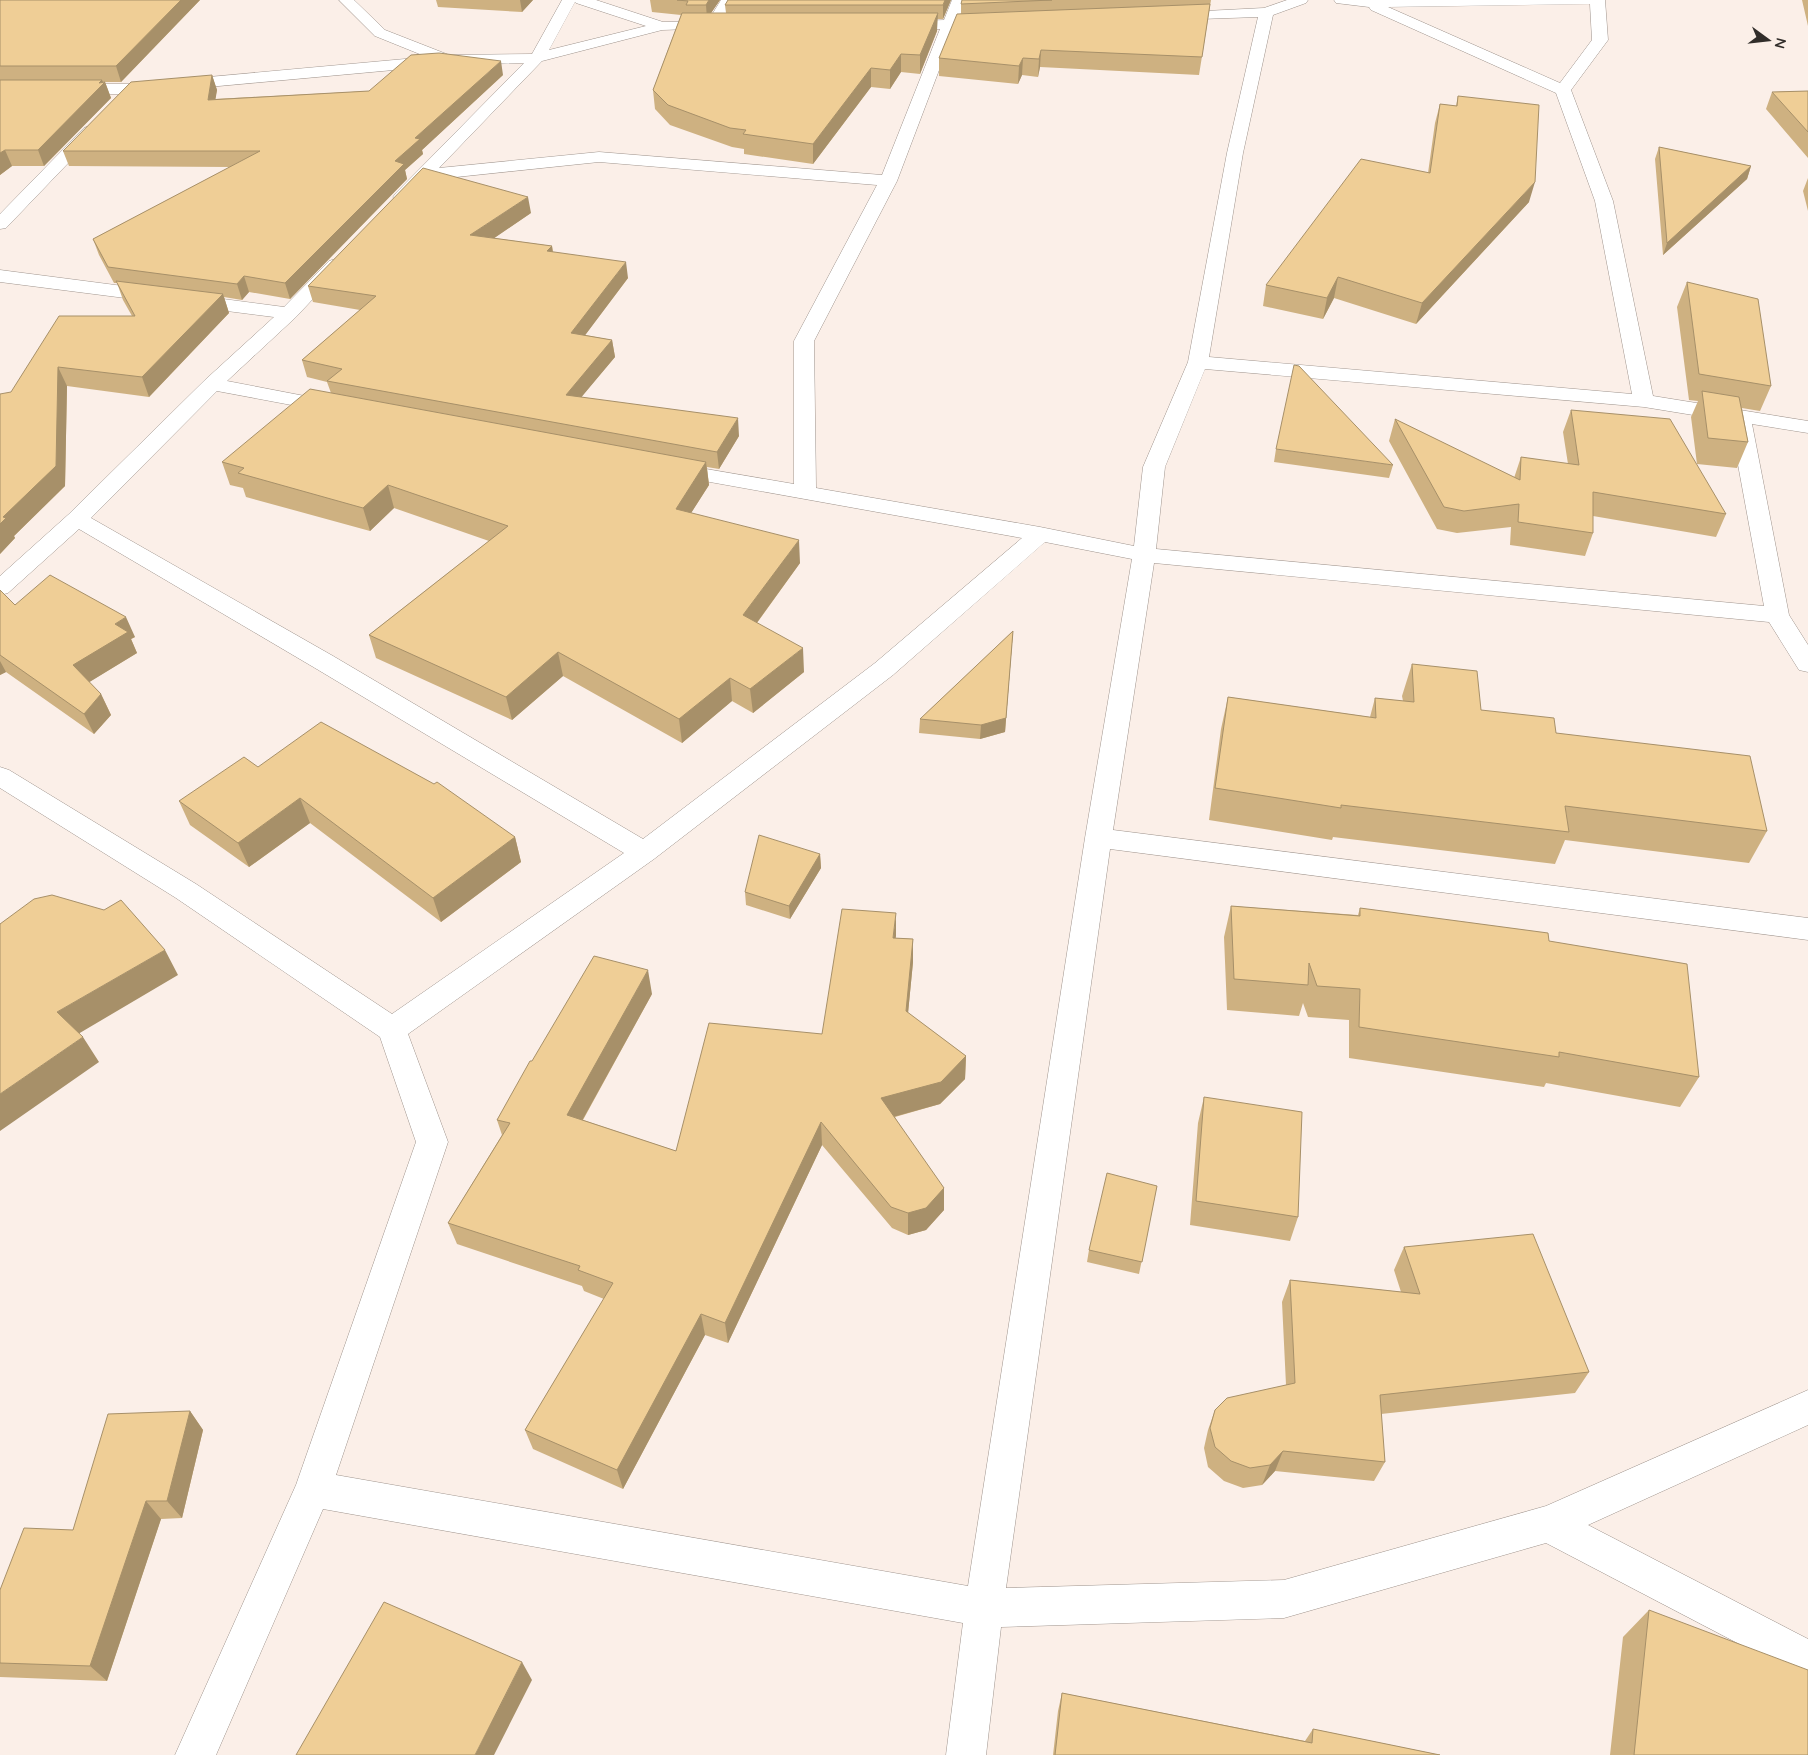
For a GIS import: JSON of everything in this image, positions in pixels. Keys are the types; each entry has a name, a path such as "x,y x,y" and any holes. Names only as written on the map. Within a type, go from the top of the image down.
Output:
{"street":[{"path":"346,0 380,33 448,60"},
{"path":"390,209 537,58 569,0"},
{"path":"580,0 662,26"},
{"path":"713,25 728,0"},
{"path":"805,494 804,341 888,181 959,0"},
{"path":"1157,16 1266,12 1300,0"},
{"path":"1341,0 1368,3 1597,0 1600,40 1563,90"},
{"path":"1368,3 1563,90 1604,201 1644,401"},
{"path":"966,1755 984,1608 1098,838 1144,555 1154,467 1198,362 1235,153 1266,12"},
{"path":"890,25 1009,22"},
{"path":"0,89 132,89 448,60 537,58 662,26 732,25"},
{"path":"118,103 132,89"},
{"path":"0,224 104,118"},
{"path":"423,175 599,156 888,181"},
{"path":"0,588 78,519 212,384 289,313 349,251"},
{"path":"0,276 289,313"},
{"path":"1198,362 1644,401 1740,418 1808,427"},
{"path":"212,384 358,411"},
{"path":"1740,418 1777,615 1808,664"},
{"path":"649,465 1040,534 1144,555 1777,615"},
{"path":"78,519 316,657 644,852"},
{"path":"392,1030 644,852 884,669 1040,534"},
{"path":"0,776 186,891 392,1030 432,1142 313,1489 195,1755"},
{"path":"1098,838 1808,929"},
{"path":"313,1489 984,1608 1284,1599 1548,1524 1808,1407"},
{"path":"1548,1524 1808,1660"}],"building":[{"path":"0,0 181,0 116,66 0,66"},
{"path":"677,0 709,0 706,5 686,5 688,1"},
{"path":"728,0 945,0 943,5 725,5"},
{"path":"962,0 1052,0 961,4"},
{"path":"1210,4 1202,57 1041,50 1039,59 1023,58 1019,66 939,58 957,14"},
{"path":"682,13 938,13 920,55 901,54 890,70 871,68 813,144 743,134 746,130 730,128 668,105 653,90"},
{"path":"439,53 501,61 415,138 420,139 395,161 404,164 285,283 244,276 237,284 108,267 93,239 260,151 63,151 131,82 212,75 208,100 369,91 411,55"},
{"path":"0,80 102,80 99,83 105,82 38,150 5,150 0,153"},
{"path":"1808,91 1808,132 1772,92"},
{"path":"1458,96 1539,105 1535,182 1422,303 1338,277 1327,298 1266,285 1361,159 1430,173 1440,104 1457,106"},
{"path":"1659,147 1751,166 1667,243"},
{"path":"423,168 528,197 470,235 552,246 547,251 626,262 571,333 612,340 566,395 738,418 717,452 327,381 342,369 302,360 376,296 308,286"},
{"path":"116,281 223,294 142,377 58,367 56,466 3,517 6,518 0,524 0,394 11,392 59,316 135,316"},
{"path":"1687,282 1758,299 1771,386 1699,374"},
{"path":"1294,365 1299,366 1393,465 1276,449"},
{"path":"310,389 706,462 676,509 799,540 743,615 803,648 750,689 730,678 679,719 558,652 506,697 369,635 508,526 388,485 363,508 238,473 244,468 222,462"},
{"path":"1702,391 1739,397 1748,442 1708,438"},
{"path":"1571,410 1670,419 1726,514 1593,492 1593,533 1518,522 1519,504 1464,511 1444,507 1395,419 1520,480 1521,457 1579,465"},
{"path":"50,575 126,617 115,624 128,632 73,665 101,694 84,714 0,655 0,590 15,605"},
{"path":"1013,631 1006,718 981,725 920,719"},
{"path":"1412,664 1477,671 1481,710 1554,718 1556,733 1750,756 1767,831 1565,806 1569,832 1341,805 1341,808 1215,788 1228,697 1376,718 1375,698 1414,702"},
{"path":"321,722 434,784 437,782 515,837 433,898 300,798 238,843 179,801 244,757 258,767"},
{"path":"759,835 820,854 789,906 745,892"},
{"path":"52,895 104,910 121,900 165,950 57,1012 83,1037 0,1094 0,924 34,899"},
{"path":"1231,906 1360,916 1360,908 1548,933 1549,941 1687,964 1699,1077 1559,1052 1559,1057 1359,1027 1360,989 1317,986 1309,963 1308,985 1234,979"},
{"path":"842,909 896,913 893,938 913,939 906,1011 966,1056 941,1082 881,1098 944,1188 926,1208 908,1213 891,1207 821,1122 725,1323 701,1314 617,1470 525,1430 613,1283 578,1270 580,1266 448,1223 510,1123 497,1120 530,1061 532,1061 594,956 648,970 567,1115 676,1151 709,1023 822,1034"},
{"path":"1204,1097 1302,1112 1298,1217 1196,1201"},
{"path":"1107,1173 1157,1186 1142,1262 1089,1250"},
{"path":"1533,1234 1589,1372 1380,1395 1385,1462 1283,1451 1270,1465 1250,1468 1231,1461 1215,1447 1210,1428 1215,1410 1227,1398 1295,1383 1290,1280 1420,1294 1404,1247"},
{"path":"190,1411 167,1501 146,1501 90,1666 0,1663 0,1590 24,1528 73,1530 108,1414"},
{"path":"384,1602 522,1662 475,1755 296,1755"},
{"path":"1649,1610 1808,1670 1808,1755 1634,1755"},
{"path":"1062,1693 1312,1743 1313,1729 1440,1755 1055,1755"}]}
